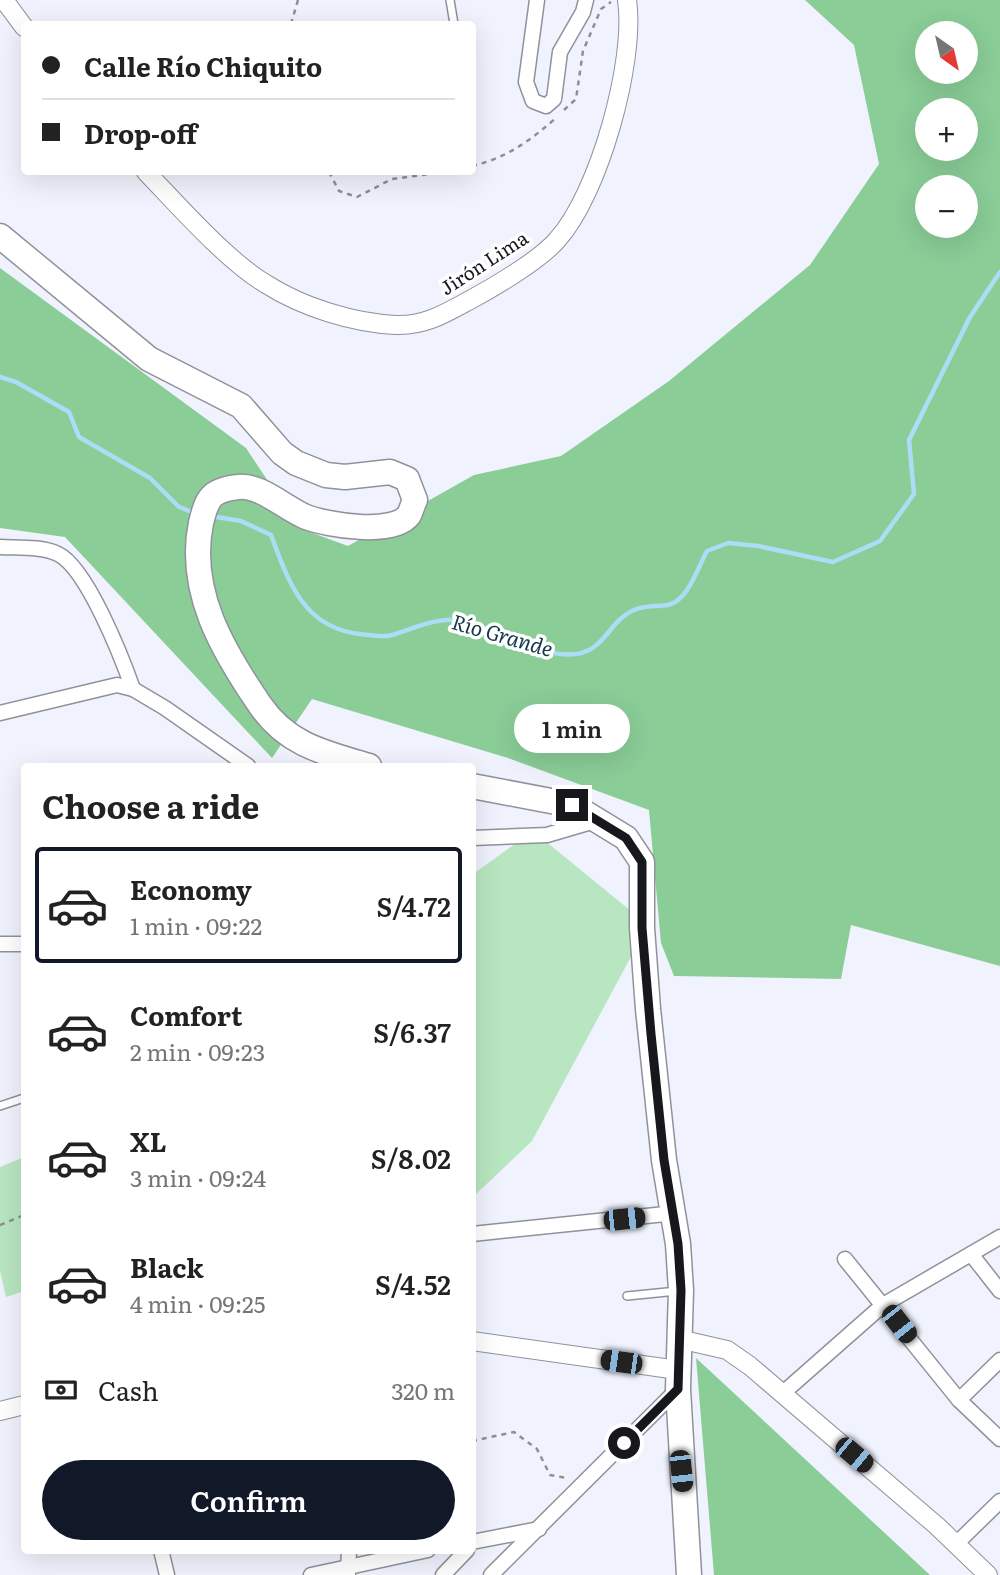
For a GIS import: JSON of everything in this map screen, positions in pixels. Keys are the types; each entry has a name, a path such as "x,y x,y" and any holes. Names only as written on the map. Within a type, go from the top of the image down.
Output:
{"highway":[{"path":"0,236 149,359 241,406 282,453 296,463 326,474 345,477 390,472 407,480 415,500 408,515 397,523 359,527 307,517 241,486 217,492 206,501 198,541 203,600 219,637 268,716 288,737 361,763"},
{"path":"476,787 572,805 626,838 642,862 642,928 651,1034 663,1147 675,1213 681,1290 678,1380 689,1575"}],"street":[{"path":"4,0 21,23"},
{"path":"537,0 526,82 533,101 546,106 554,99 560,52 583,12 586,0"},
{"name":"Jirón Lima","path":"149,175 214,241 264,284 307,304 361,320 398,325 431,321 493,287 557,240 565,228 586,193 608,135 625,73 630,22 627,0"},
{"path":"0,547 50,550 71,563 120,651 132,689"},
{"path":"0,713 117,685 132,689 243,763"},
{"path":"476,836 547,835 598,820"},
{"path":"0,944 21,944"},
{"path":"476,1234 675,1213"},
{"path":"783,1393 883,1305 1000,1237"},
{"path":"971,1254 1000,1291"},
{"path":"845,1259 959,1400 1000,1439"},
{"path":"679,1339 727,1350 783,1393 988,1575"},
{"path":"476,1343 678,1380"},
{"path":"959,1400 1000,1360"},
{"path":"491,1575 588,1479 678,1380"},
{"path":"0,1411 21,1406"},
{"path":"956,1544 1000,1501"},
{"path":"476,1544 539,1529"},
{"path":"162,1554 167,1575"},
{"path":"312,1575 348,1571 413,1554"},
{"path":"443,1575 463,1554"}],"lane":[{"path":"450,0 454,21"},
{"path":"0,1106 21,1099"},
{"path":"627,1296 681,1290"}],"path":[{"path":"292,21 298,0"},
{"path":"331,175 339,191 357,197 392,179 422,175"},
{"path":"0,1224 21,1216"},
{"path":"476,1440 514,1432 537,1448 551,1475 588,1479"}],"green space":[{"path":"805,0 1000,0 1000,966 851,925 841,979 674,976 661,943 649,810 508,758 312,699 272,758 65,537 0,528 0,268 246,448 299,528 348,546 474,475 561,456 669,381 810,265 879,164 854,45"},
{"path":"533,831 631,911 634,951 532,1141 476,1194 476,872"},
{"path":"21,1158 21,1292 6,1297 0,1271 0,1167"},
{"path":"696,1358 930,1575 714,1575"}],"waterway":[{"name":"Río Grande","path":"210,516 241,521 271,535 292,586 301,600 325,623 341,630 384,636 436,621 454,620 478,625 547,652 580,653 594,647 632,611 675,602 687,590 707,551 728,543 758,546 833,562 880,541 914,494 909,440 970,317 1000,272"},
{"name":"Río Grande","path":"0,377 16,382 69,412 79,437 150,478 179,507 194,513"}],"route":[{"path":"572,805 626,838 642,862 642,928 658,1109 678,1244 681,1290 678,1389 624,1443"}]}
